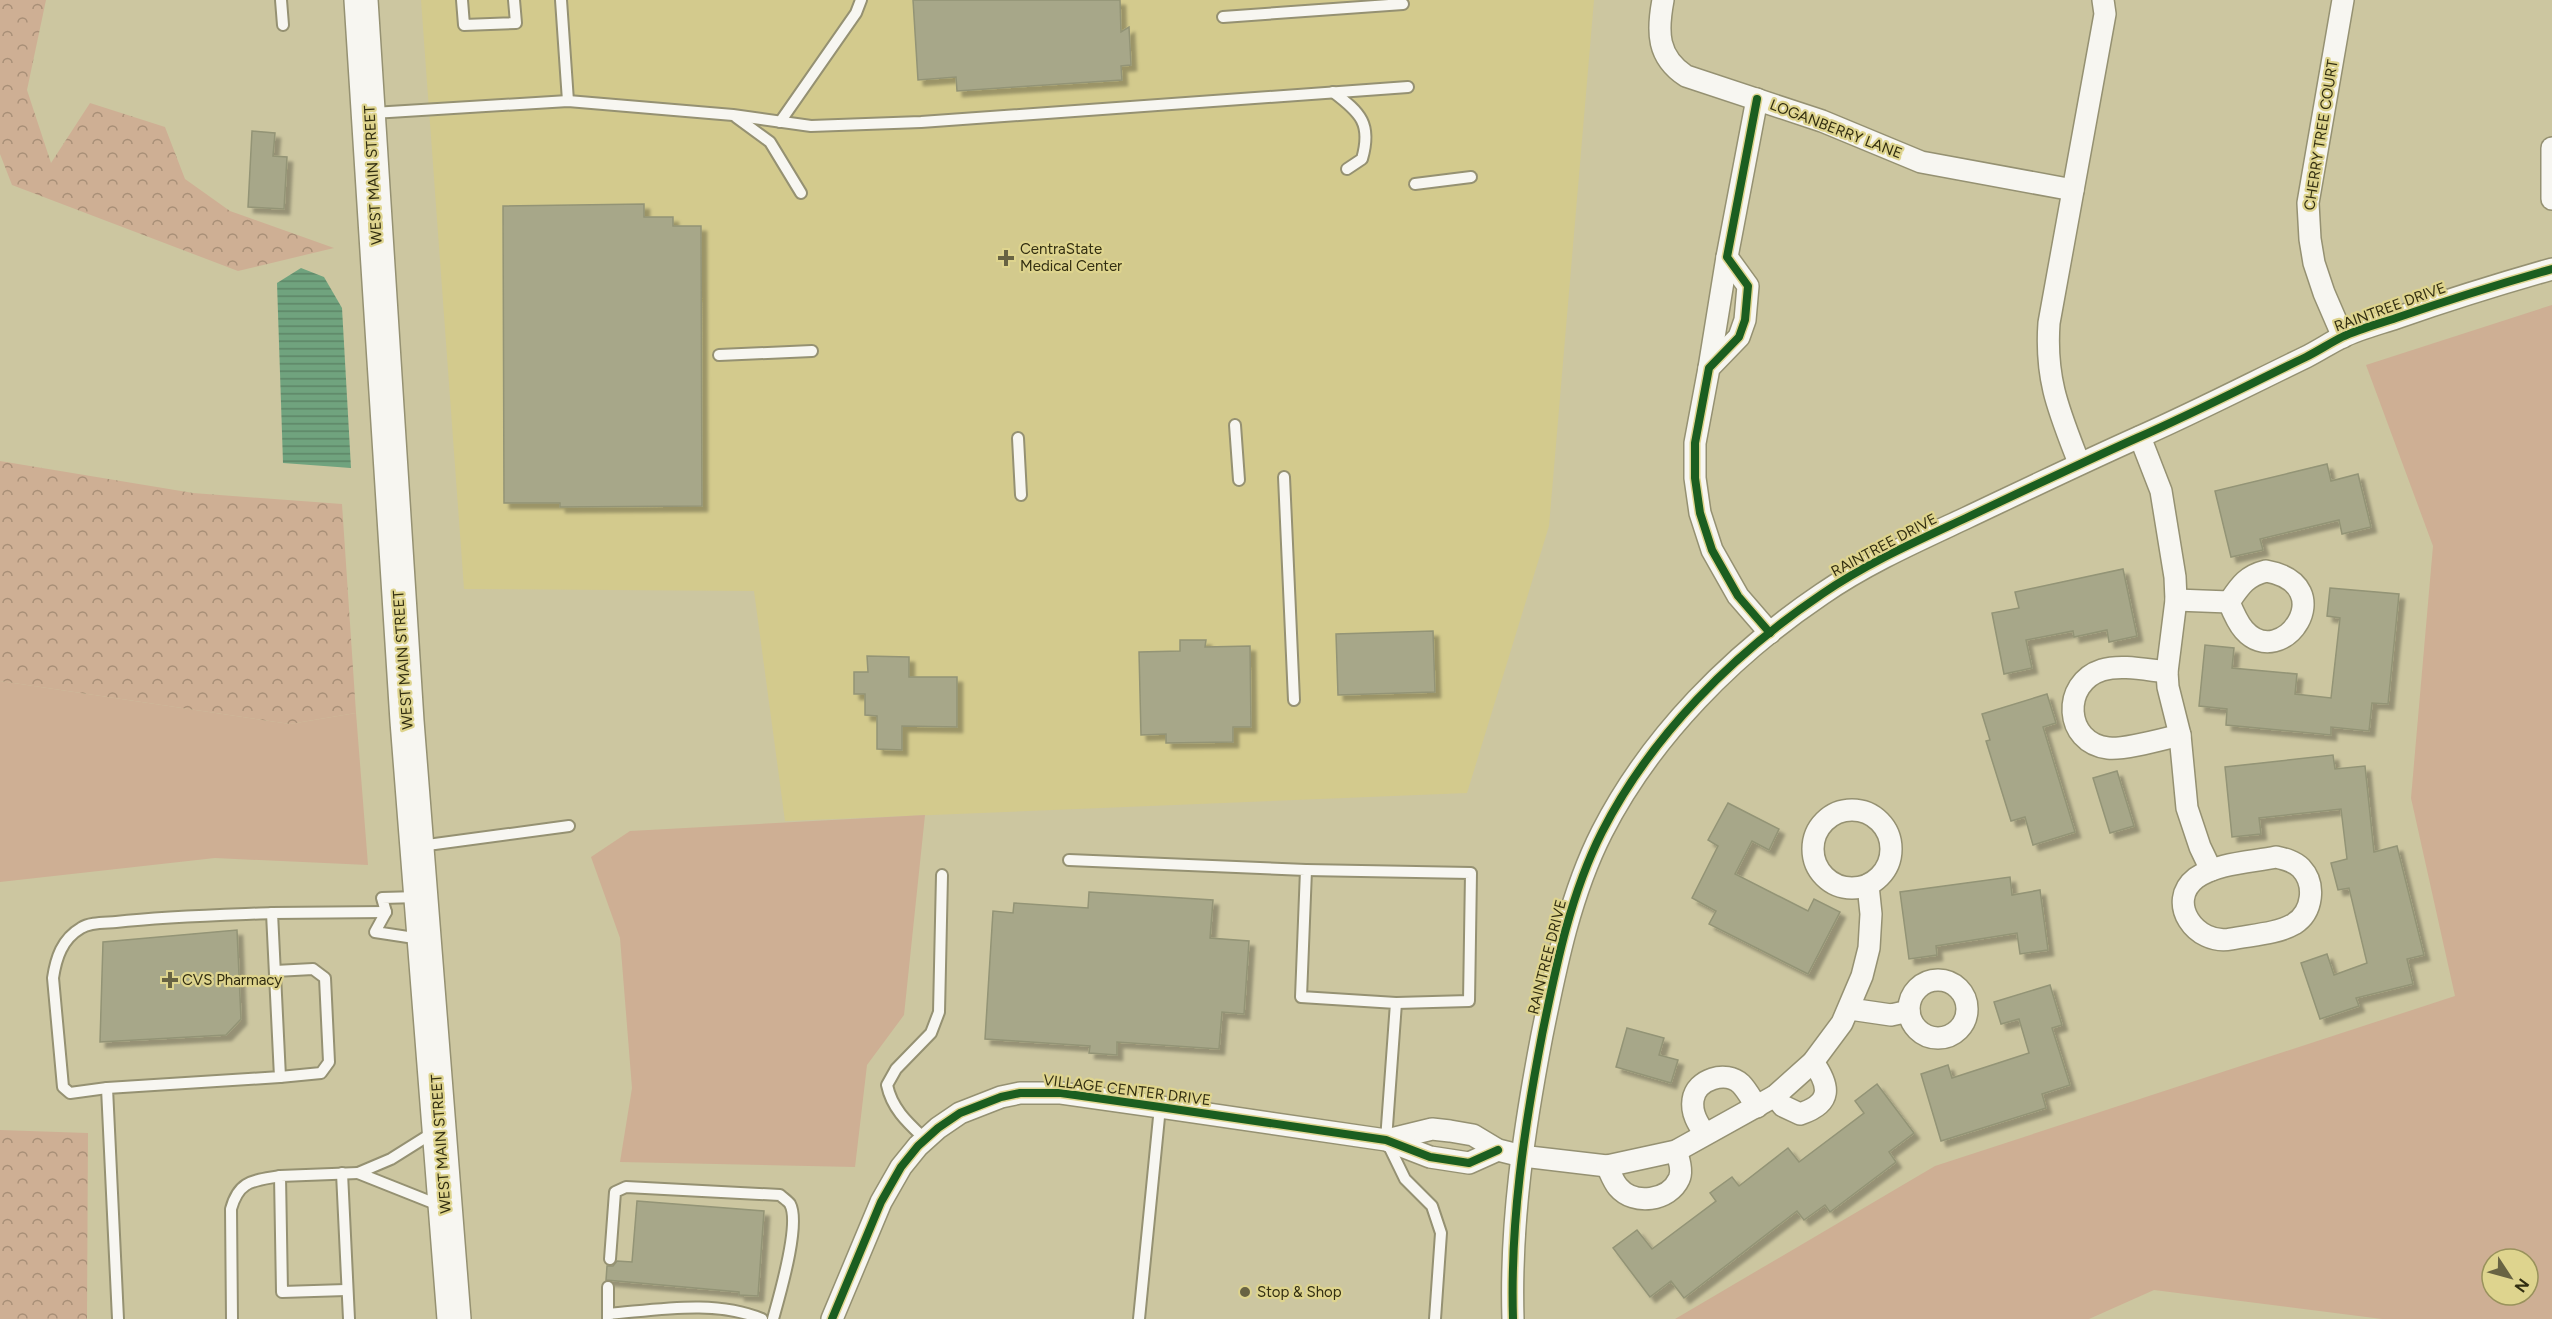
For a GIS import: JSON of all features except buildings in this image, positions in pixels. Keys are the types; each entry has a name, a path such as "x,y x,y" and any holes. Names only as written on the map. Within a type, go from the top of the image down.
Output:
{"main road":[{"name":"WEST MAIN STREET","path":"361,0 417,846 454,1319"}],"street":[{"name":"LOGANBERRY LANE","path":"1663,0 1659,32 1660,44 1666,58 1676,70 1686,76 1822,121 1892,152 1921,162 2073,190"},
{"path":"2079,463 2051,387 2047,351 2049,323 2105,14 2103,0"},
{"name":"CHERRY TREE COURT","path":"2343,0 2308,203 2314,263 2343,337"},
{"path":"1757,99 1695,443 1695,478 1700,513 1712,550 1730,585 1770,633"},
{"path":"2552,148 2552,200"},
{"path":"1709,368 1739,337 1746,320 1748,286 1727,256"},
{"name":"RAINTREE DRIVE","path":"1513,1319 1514,1219 1528,1110 1555,973 1582,879 1601,834 1623,795 1648,758 1703,693 1770,633 1820,595 1853,574 2343,337 2458,296 2552,269"},
{"path":"2140,437 2161,491 2175,578 2176,600 2167,672 2168,687 2180,735 2187,808 2200,847 2211,870"},
{"path":"2176,600 2229,602"},
{"path":"2167,672 2111,668 2101,670 2085,679 2078,688 2072,711 2075,727 2085,739 2109,749 2180,735"},
{"path":"2276,857 2291,861 2300,867 2309,880 2311,895 2308,906 2302,916 2284,927 2223,941 2207,938 2194,929 2187,919 2185,908 2190,885 2195,879 2211,870 2276,857"},
{"name":"VILLAGE CENTER DRIVE","path":"832,1319 889,1187 925,1139 960,1113 982,1103 1020,1093 1061,1093 1386,1140 1432,1129 1473,1135 1498,1150 1522,1156 1607,1166 1676,1151 1775,1096 1813,1062 1842,1023 1850,1009 1862,976 1869,948 1871,914 1868,885"},
{"path":"1850,1009 1892,1015 1909,1011"},
{"path":"1775,1096 1783,1106 1800,1114 1813,1110 1822,1101 1827,1086 1824,1077 1813,1062"},
{"path":"1705,1134 1695,1118 1692,1102 1694,1093 1707,1080 1716,1077 1731,1078 1741,1084 1757,1107"},
{"path":"1607,1166 1618,1187 1629,1196 1642,1200 1658,1197 1671,1190 1680,1178 1680,1161 1676,1151"}],"lane":[{"path":"281,0 283,26"},
{"path":"462,0 464,25 516,23 514,0"},
{"path":"561,0 568,101"},
{"path":"780,122 856,13 861,0"},
{"path":"1223,17 1402,4"},
{"path":"370,113 568,101 733,115 812,126 921,122 1408,87"},
{"path":"1333,92 1357,113 1365,124 1367,133 1362,159 1347,169"},
{"path":"733,115 770,142 801,193"},
{"path":"1415,184 1471,177"},
{"path":"719,355 812,351"},
{"path":"1235,424 1239,480"},
{"path":"1018,438 1022,495"},
{"path":"1284,477 1294,699"},
{"path":"417,846 569,825"},
{"path":"1069,860 1306,870 1471,873 1469,1002 1396,1003 1301,997 1306,870"},
{"path":"925,1139 890,1101 887,1084 896,1069 931,1032 939,1012 942,875"},
{"path":"421,897 382,897 386,912 375,932 424,939"},
{"path":"275,971 313,969 325,978 329,1062 321,1073 107,1088 70,1093 63,1087 53,978 62,946 70,935 83,926 145,919 272,913 386,912"},
{"path":"272,913 280,1077"},
{"path":"1396,1003 1386,1140 1406,1179 1432,1206 1442,1233 1435,1319"},
{"path":"107,1088 118,1319"},
{"path":"1139,1319 1160,1107"},
{"path":"358,1173 391,1159 439,1129"},
{"path":"342,1173 349,1319"},
{"path":"232,1319 231,1209 240,1187 254,1181 280,1176 358,1173 446,1207"},
{"path":"280,1176 282,1292 346,1290"},
{"path":"610,1259 615,1192 626,1187 780,1195 790,1204 793,1218 788,1262 773,1319"},
{"path":"608,1287 608,1316 697,1307 739,1311 762,1319"}],"shaded area":[{"name":"CentraState Medical Center","path":"421,0 1594,0 1549,526 1467,793 785,821 754,591 464,589"},
{"path":"301,268 324,277 342,308 351,468 283,463 277,283"}],"green space":[{"path":"0,0 46,0 27,90 51,163 90,103 165,127 185,179 230,211 334,248 238,271 12,185 0,154"},
{"path":"2552,305 2552,1319 2382,1319 2154,1290 2089,1319 1675,1319 1935,1166 2455,996 2411,798 2433,546 2366,365"},
{"path":"0,461 193,493 342,504 356,713 290,724 0,681"},
{"path":"0,681 290,724 356,713 368,865 215,858 0,882"},
{"path":"925,815 904,1015 867,1065 855,1167 620,1162 632,1088 620,938 591,857 630,831"},
{"path":"0,1130 88,1133 87,1319 0,1319"}],"cycle path":[{"path":"1757,99 1727,257 1748,286 1745,320 1739,337 1709,368 1695,443 1695,478 1700,513 1712,550 1738,596 1770,633"},
{"path":"1513,1319 1516,1212 1535,1070 1559,957 1581,881 1602,832 1645,763 1670,730 1726,670 1757,643 1822,594 1892,553 2201,409 2348,334 2552,269"},
{"path":"832,1319 881,1202 901,1167 918,1146 938,1128 960,1113 1001,1097 1020,1093 1061,1093 1386,1140 1430,1157 1469,1163 1498,1150"}],"place":[{"name":"CentraState Medical Center","path":"1006,258"},
{"name":"CVS Pharmacy","path":"170,980"},
{"name":"Stop & Shop","path":"1245,1292"}]}
